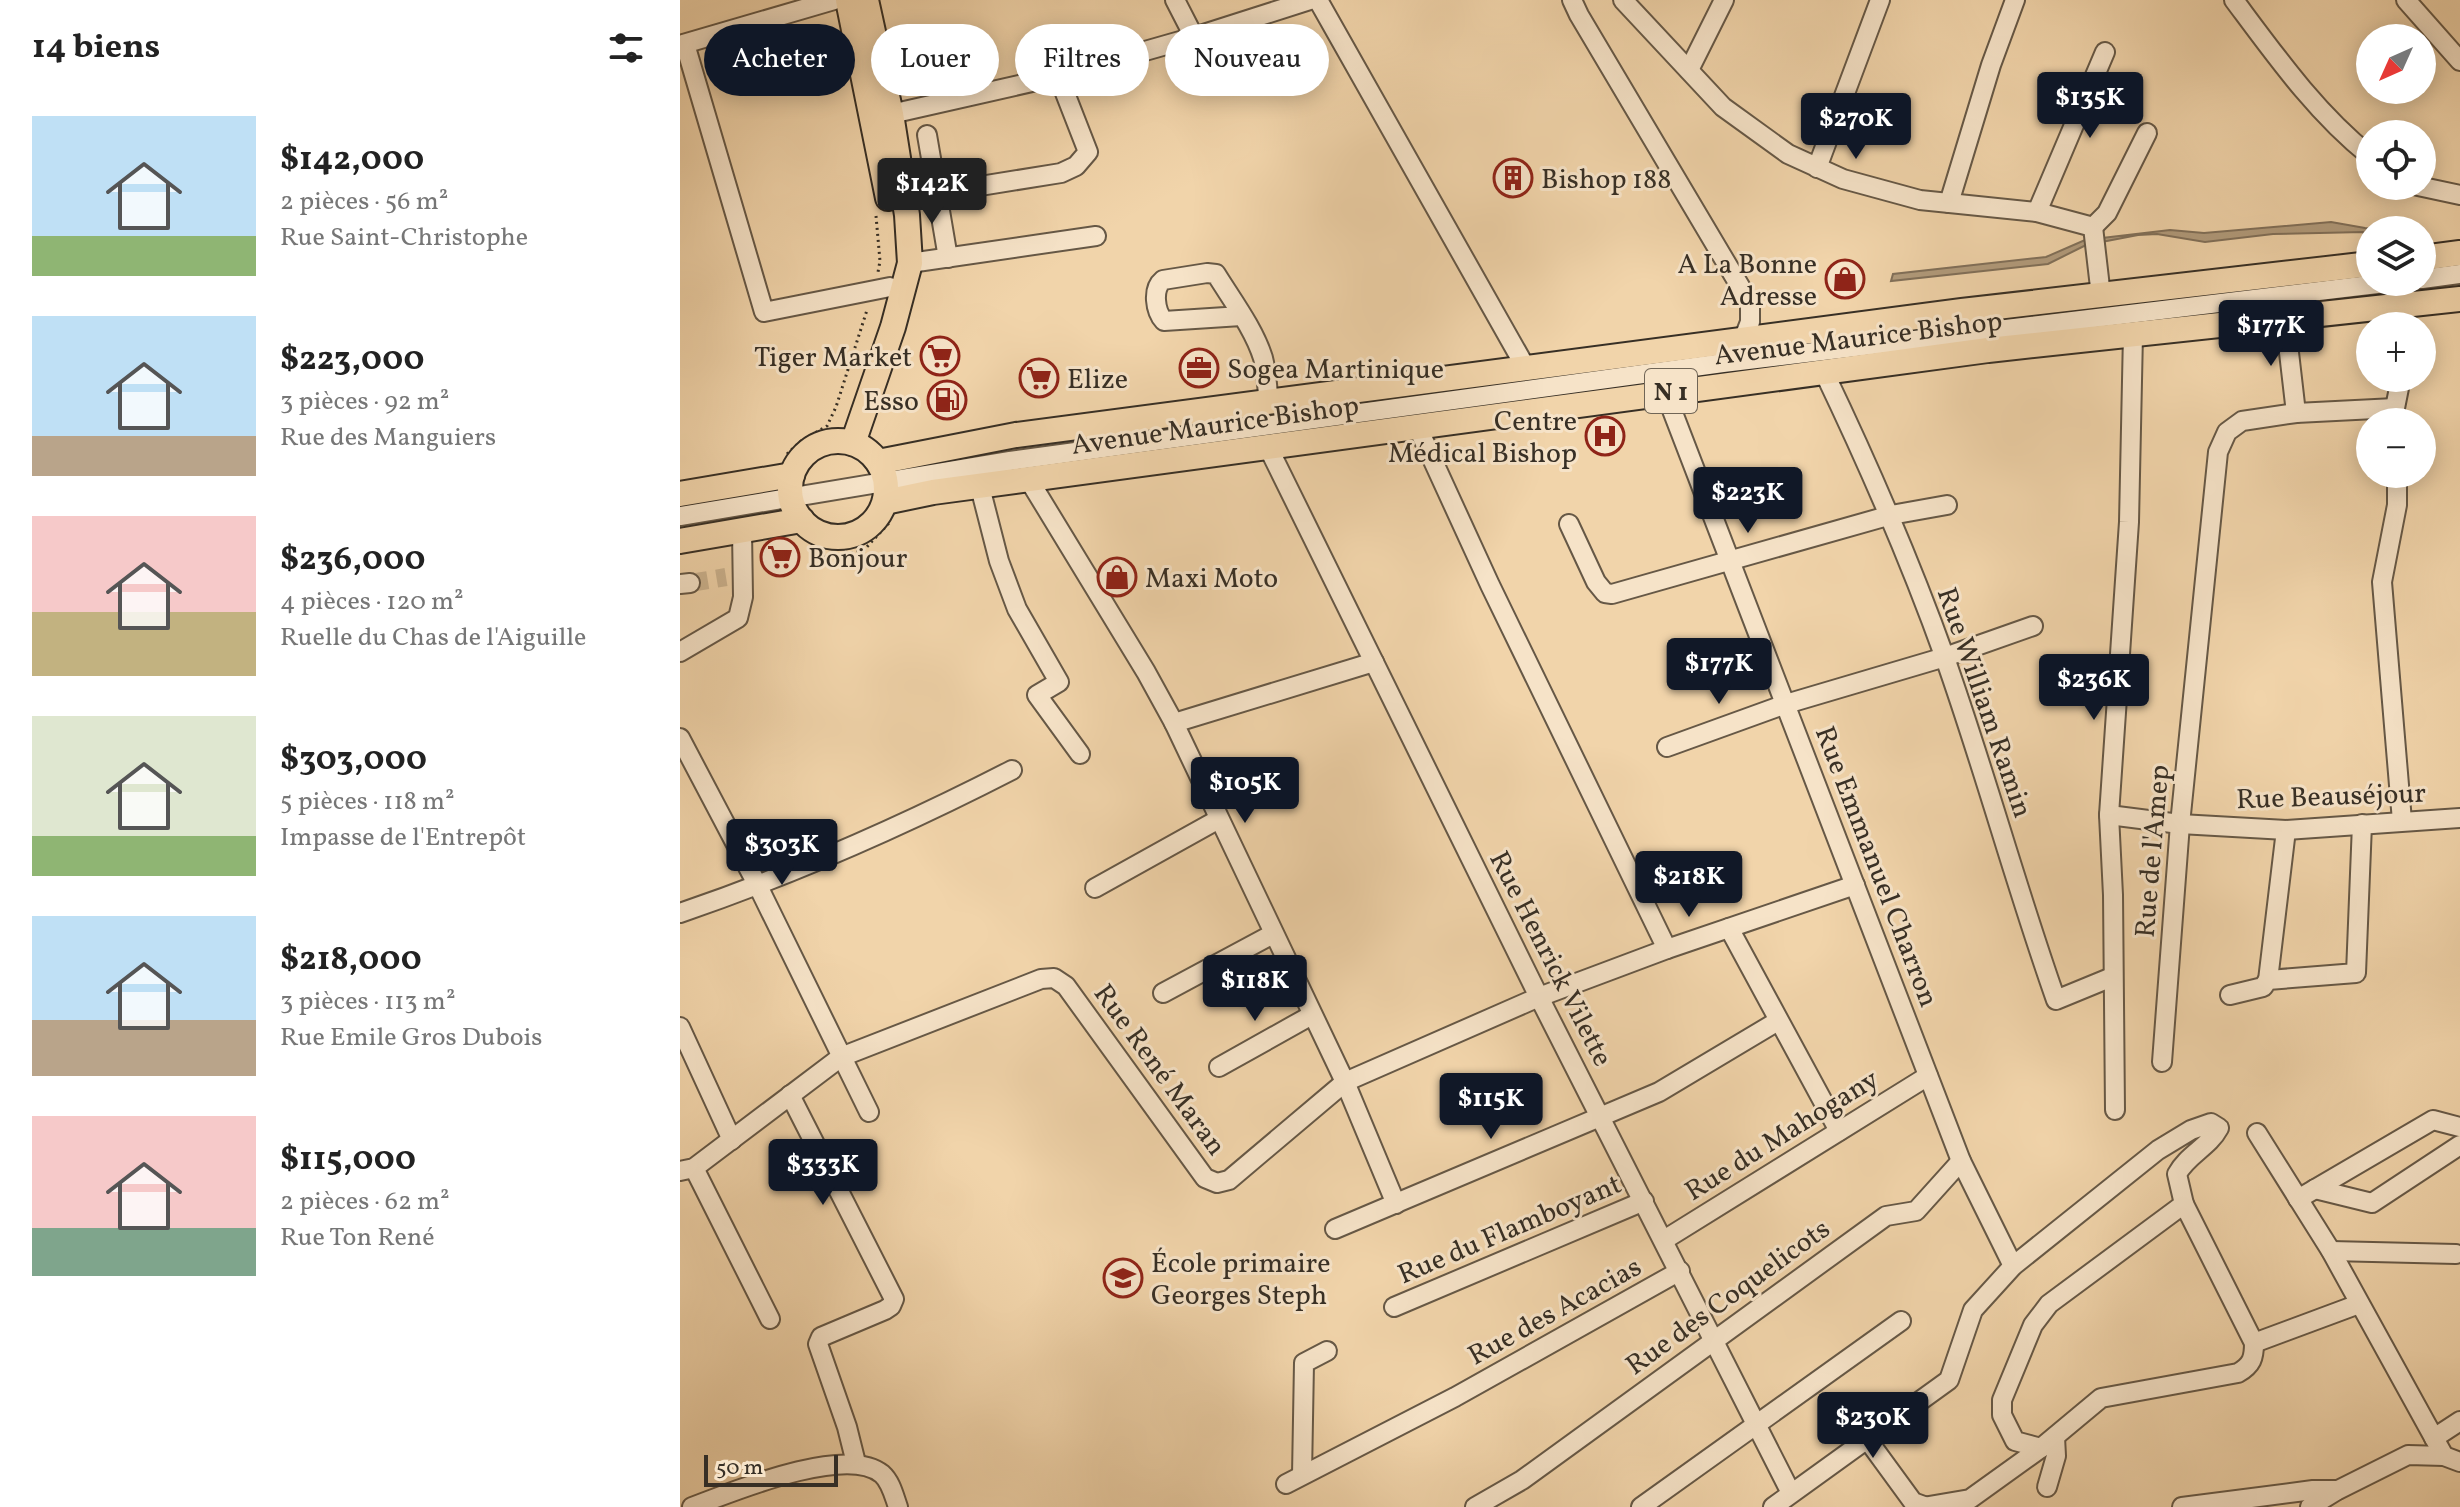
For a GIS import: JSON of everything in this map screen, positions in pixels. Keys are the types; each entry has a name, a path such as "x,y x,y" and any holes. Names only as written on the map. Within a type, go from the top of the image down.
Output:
{"main road":[{"path":"846,442 882,289 895,261 892,218 848,0"},
{"path":"846,442 893,327 910,263 907,215 891,114 866,0"},
{"path":"2436,256 2460,253"},
{"name":"Avenue Maurice Bishop","path":"883,482 1016,435 1962,311 2356,266"},
{"name":"Avenue Maurice Bishop","path":"2411,312 2460,299"},
{"name":"Avenue Maurice Bishop","path":"883,482 933,492 980,487 1267,445 1418,428 1988,350 2285,318 2356,317"},
{"path":"680,494 788,476 810,450 819,445 846,442 871,454 883,482 871,524 849,536 823,535 802,520 788,476"},
{"path":"680,541 802,520"}],"street":[{"path":"834,0 683,44 764,312 882,289"},
{"path":"1175,0 1187,24"},
{"path":"1235,24 1310,0"},
{"path":"1318,0 1526,368"},
{"path":"1572,0 1750,303 1750,322 1743,340"},
{"path":"1623,0 1723,107 1788,154 1843,179 1920,200 2037,212 2094,231"},
{"path":"1689,70 1724,0"},
{"path":"1817,168 1880,0"},
{"path":"1949,203 1991,65 2015,0"},
{"path":"2234,0 2273,53 2330,120 2356,143"},
{"path":"2406,0 2460,61"},
{"path":"2037,212 2105,52"},
{"path":"891,114 1015,85"},
{"path":"937,193 1061,173 1084,159 1088,146 1067,96"},
{"path":"2101,296 2094,231 2107,213 2147,133"},
{"path":"927,135 948,258"},
{"path":"2436,190 2460,195"},
{"path":"910,263 1096,236"},
{"path":"2436,277 2460,274"},
{"path":"680,516 788,476 883,482 1025,459 1723,363 2356,287"},
{"path":"1241,316 1263,358 1269,403"},
{"path":"2285,318 2296,413"},
{"path":"2115,1110 2109,815 2129,522 2133,334"},
{"name":"Rue William Ramin","path":"1824,372 1891,515 1945,657 2056,1000 2112,977"},
{"name":"Rue Emmanuel Charron","path":"1665,392 1961,1161 2013,1266"},
{"name":"Rue de l'Amep","path":"2162,1062 2180,824 2218,452 2227,432 2242,421 2296,413 2356,414"},
{"path":"1418,428 1490,585 1667,949"},
{"name":"Rue Henrick Vilette","path":"1267,445 1539,997 1791,1493"},
{"path":"1029,480 1174,723 1345,1082 1396,1204"},
{"path":"980,487 999,561 1017,609 1059,682 1037,695 1080,754"},
{"path":"2397,488 2397,505 2382,582 2402,821"},
{"path":"1569,524 1596,582 1605,593 1622,592 1891,515 1947,505"},
{"path":"680,652 738,618 743,597 742,531"},
{"path":"726,577 743,559"},
{"path":"1667,747 1786,704 1945,657 2033,626"},
{"path":"1174,723 1374,662"},
{"path":"680,738 758,886 869,1112"},
{"path":"680,913 758,886 935,810 1012,770"},
{"name":"Rue Beauséjour","path":"2109,815 2180,824 2286,830 2460,818"},
{"path":"1095,888 1219,819"},
{"path":"2268,980 2356,973 2362,824"},
{"path":"2230,995 2263,987 2268,980 2286,830"},
{"path":"1345,1082 1539,997 1667,949 1855,885"},
{"path":"1729,928 1839,1131"},
{"path":"1163,993 1273,934"},
{"name":"Rue René Maran","path":"841,1057 1041,979 1054,978 1066,986 1205,1178 1217,1183 1229,1180 1345,1082"},
{"path":"1219,1067 1312,1015"},
{"path":"1335,1229 1659,1092 1778,1021"},
{"path":"680,1027 732,1140"},
{"path":"770,1319 687,1170 732,1140 841,1057"},
{"name":"Rue du Mahogany","path":"1664,1240 1928,1076"},
{"path":"790,1095 894,1299 885,1310 821,1337 818,1344 843,1414 856,1463"},
{"path":"2307,1194 2433,1120 2460,1127"},
{"path":"1773,1507 1791,1493 1949,1380 1973,1310 2013,1266 2158,1150 2191,1130 2211,1123 2219,1128 2177,1174 2184,1204 2254,1343 2254,1357 2247,1368 2238,1373 2101,1398 2048,1443 1970,1499 1938,1506 1924,1507 1913,1502 1867,1439"},
{"path":"2257,1133 2307,1194 2331,1251 2359,1304 2434,1438 2452,1459"},
{"path":"2307,1194 2372,1203 2460,1145"},
{"name":"Rue des Coquelicots","path":"1475,1507 1504,1500 1522,1480 1886,1216 1916,1211 1961,1161"},
{"name":"Rue du Flamboyant","path":"1394,1307 1644,1201"},
{"path":"2048,1443 2015,1441 2002,1415 2002,1400 2038,1315 2184,1204"},
{"path":"2331,1251 2456,1254"},
{"name":"Rue des Acacias","path":"1327,1351 1304,1363 1294,1480 1455,1397 1680,1271"},
{"path":"2254,1343 2359,1304"},
{"path":"1641,1507 1901,1321"},
{"path":"2434,1438 2460,1421"},
{"path":"2047,1487 2056,1456 2048,1443"},
{"path":"2310,1507 2408,1455 2452,1459"},
{"path":"692,1507 768,1479 856,1463 874,1468 885,1476 898,1507"},
{"path":"2182,1507 2313,1490 2338,1490"}],"path":[{"path":"788,476 801,441 827,426 882,289 875,208"}],"shaded area":[{"path":"2331,222 2356,226 2356,232 2273,234 2205,242 2157,234 2138,235 2086,245 2048,264 1891,281 1893,274 2046,257 2085,240 2170,230 2204,233"}],"tunnel":[{"path":"690,583 726,577"}],"place":[{"name":"Bishop 188","path":"1513,178"},
{"name":"A La Bonne Adresse","path":"1845,279"},
{"name":"Tiger Market","path":"940,356"},
{"name":"Sogea Martinique","path":"1199,368"},
{"name":"Elize","path":"1039,378"},
{"name":"Esso","path":"947,400"},
{"name":"Centre Médical Bishop","path":"1605,436"},
{"name":"Bonjour","path":"780,557"},
{"name":"Maxi Moto","path":"1117,577"},
{"name":"École primaire Georges Steph","path":"1123,1278"}]}
